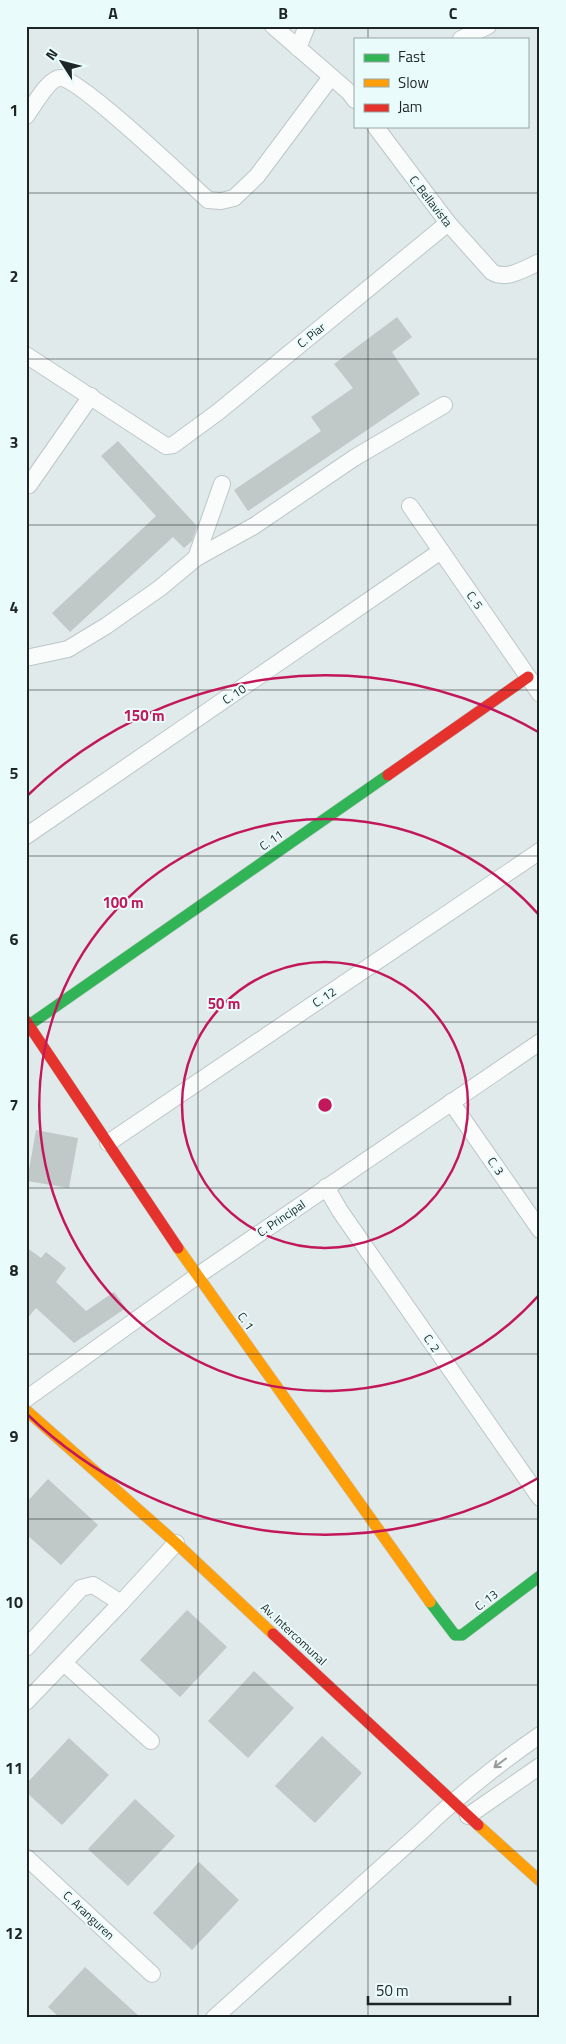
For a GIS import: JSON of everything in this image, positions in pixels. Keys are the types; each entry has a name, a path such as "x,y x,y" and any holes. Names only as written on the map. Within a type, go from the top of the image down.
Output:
{"street":[{"path":"273,26 330,78 353,94"},
{"path":"298,48 307,26"},
{"path":"463,38 488,26"},
{"path":"26,116 52,80 60,78 69,81 108,110 208,200 221,201 234,198 257,176 330,78"},
{"name":"C. Bellavista","path":"377,128 448,223 492,272 506,277 540,262"},
{"name":"C. Piar","path":"91,396 166,446 173,445 218,412 448,223"},
{"path":"26,355 91,396 29,485"},
{"path":"26,658 68,649 106,626 160,588 196,558 254,526 354,458 444,405"},
{"path":"196,558 222,484"},
{"name":"C. 5","path":"410,506 540,694"},
{"name":"C. 10","path":"26,836 441,551"},
{"name":"C. 11","path":"28,1023 528,678"},
{"name":"C. 12","path":"108,1143 540,851"},
{"name":"C. 1","path":"28,1023 197,1276 448,1628"},
{"name":"C. Principal","path":"26,1399 197,1276 540,1042"},
{"name":"C. 3","path":"452,1102 540,1230"},
{"name":"C. 2","path":"326,1187 340,1211 540,1498"},
{"name":"Av. Intercomunal","path":"26,1410 176,1543 452,1802 540,1881"},
{"path":"26,1702 176,1543"},
{"name":"C. 13","path":"448,1628 455,1636 462,1635 540,1576"},
{"path":"26,1648 82,1588 93,1585 121,1603"},
{"path":"64,1663 151,1741"},
{"path":"214,2018 415,1838 452,1802 486,1774 540,1735"},
{"path":"468,1816 540,1766"},
{"name":"C. Aranguren","path":"26,1857 152,1974"}],"building":[{"path":"397,317 412,337 392,352 420,394 248,511 234,490 321,431 311,417 353,388 334,364"},
{"path":"118,441 197,526 192,541 184,548 173,537 70,632 52,613 156,516 101,456"},
{"path":"36,1130 78,1138 69,1188 27,1181"},
{"path":"26,1247 41,1258 46,1252 66,1268 56,1282 86,1311 114,1292 126,1308 74,1343 36,1308 26,1320"},
{"path":"48,1479 98,1525 61,1565 26,1534 26,1503"},
{"path":"187,1610 227,1647 180,1697 140,1660"},
{"path":"254,1671 294,1708 248,1758 208,1721"},
{"path":"322,1736 362,1773 315,1823 275,1786"},
{"path":"69,1738 109,1775 62,1825 26,1792 26,1784"},
{"path":"135,1799 175,1836 128,1886 88,1849"},
{"path":"199,1862 239,1900 192,1950 153,1913"},
{"path":"85,1967 141,2018 60,2018 48,2007"}],"traffic: fast":[{"path":"29,1025 388,775"},
{"path":"430,1602 455,1635 462,1635 540,1576"}],"traffic: slow":[{"path":"178,1248 430,1602"},
{"path":"26,1410 176,1543 273,1634"},
{"path":"478,1825 540,1881"}],"traffic: jam":[{"path":"388,775 528,677"},
{"path":"26,1021 178,1248"},
{"path":"273,1634 478,1825"}]}
